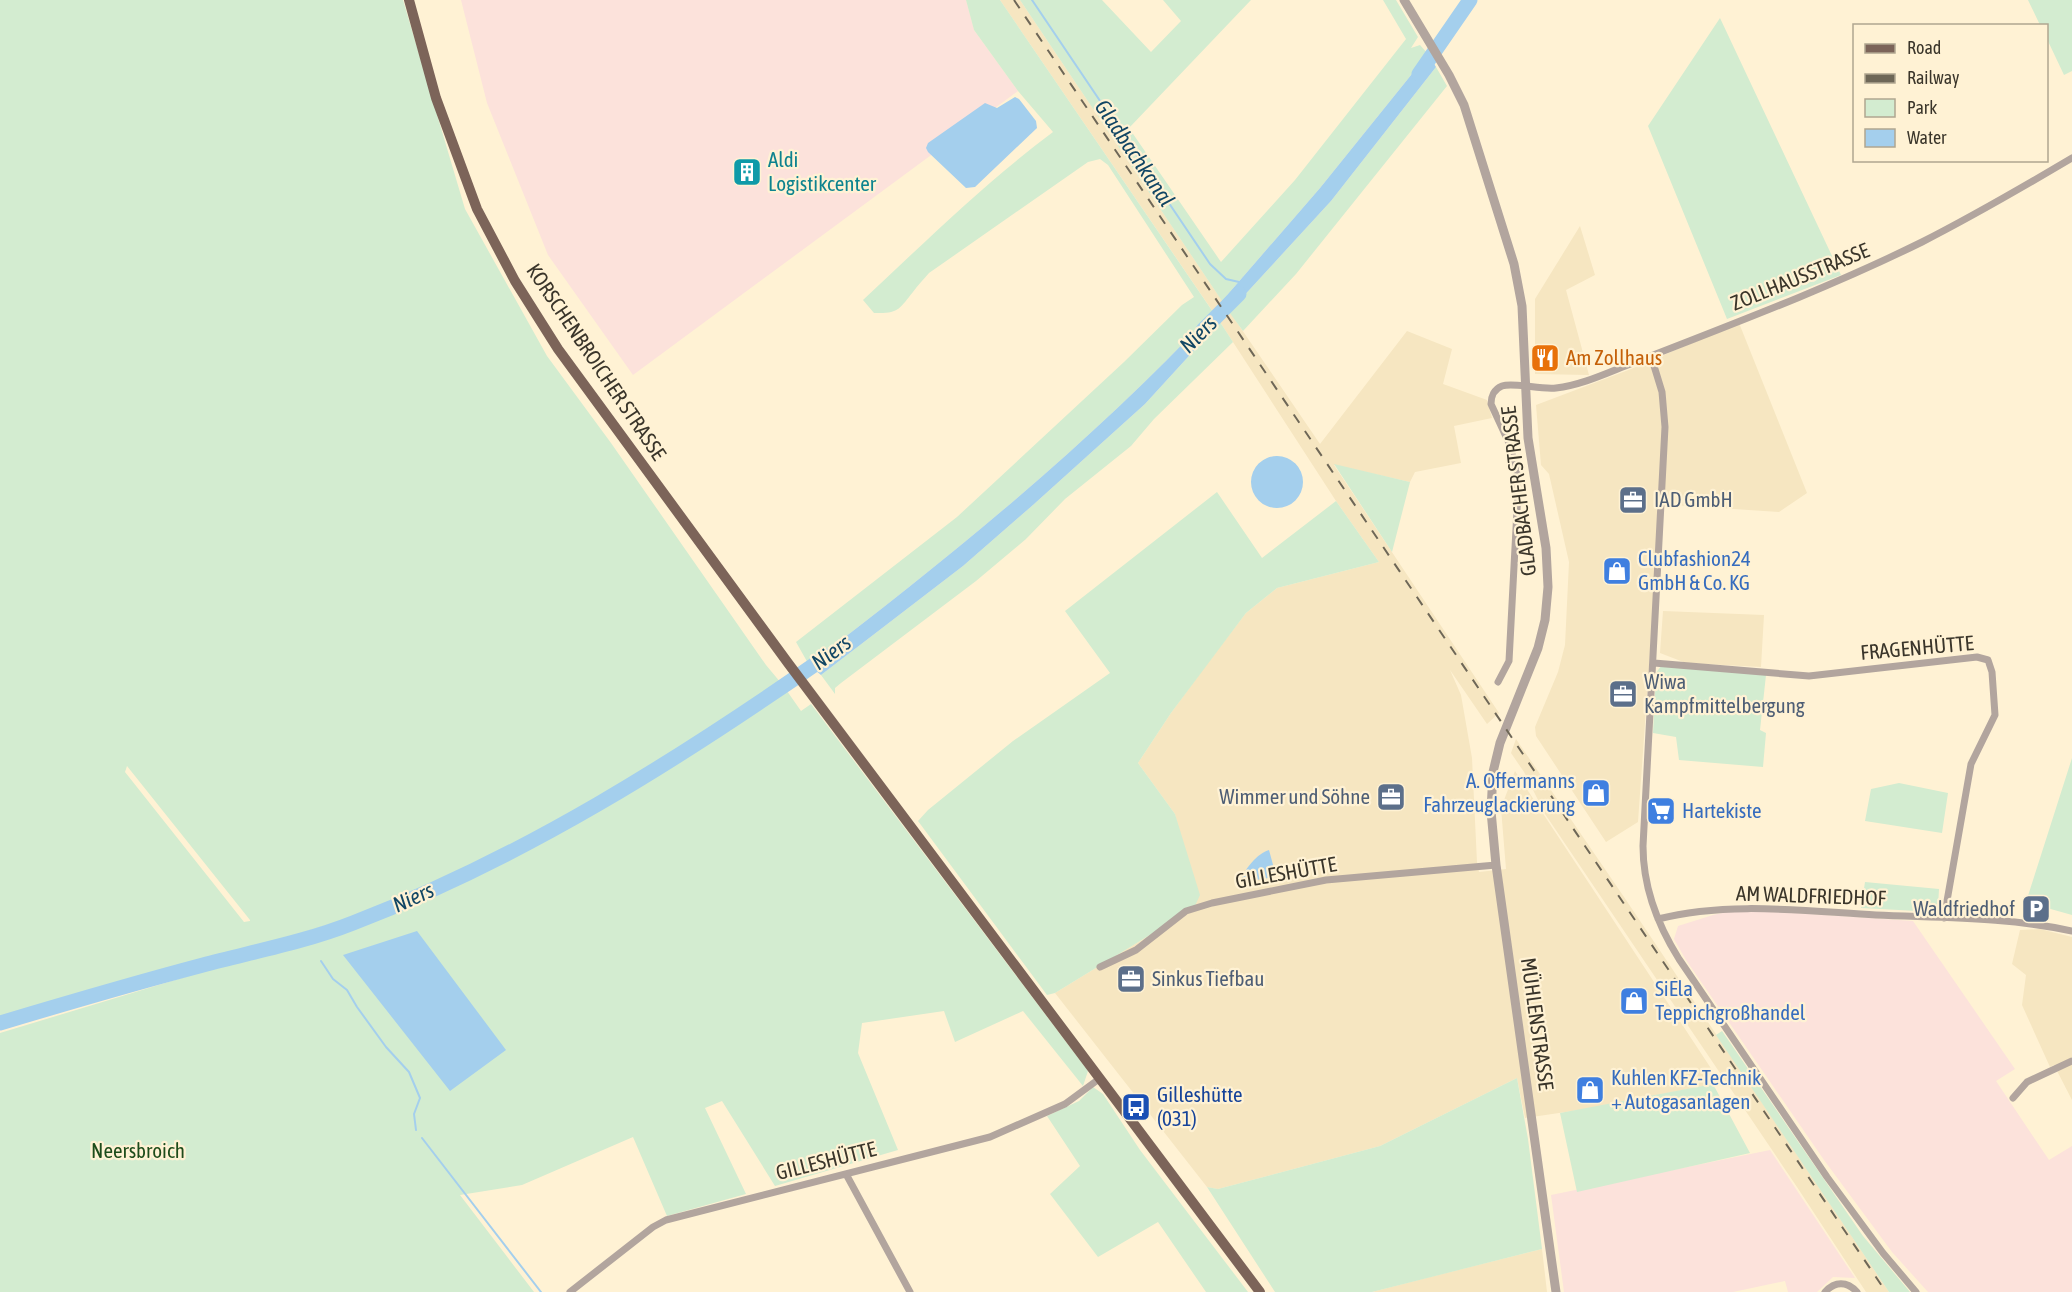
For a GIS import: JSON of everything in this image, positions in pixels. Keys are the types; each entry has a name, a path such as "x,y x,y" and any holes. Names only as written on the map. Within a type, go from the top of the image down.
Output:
{"main road":[{"name":"KORSCHENBROICHER STRASSE","path":"409,0 436,98 477,208 515,281 558,349 790,667 1260,1292"}],"street":[{"name":"GLADBACHER STRASSE","path":"1404,0 1458,92 1466,112 1516,274 1524,329 1530,454 1547,554 1547,602 1538,648 1495,761"},
{"name":"ZOLLHAUSSTRASSE","path":"1526,387 1569,386 1651,356 1863,270 1959,223 2072,158"},
{"path":"1651,356 1662,393 1665,427 1643,860 1647,889 1658,919 1679,959 1789,1123 1883,1253 1916,1292"},
{"name":"GLADBACHER STRASSE","path":"1498,682 1509,661 1518,491 1512,449 1490,402 1494,393 1501,387 1526,387"},
{"name":"FRAGENHÜTTE","path":"1654,663 1809,676 1983,657 1988,660 1992,668 1995,710 1992,724 1971,764 1944,918"},
{"name":"MÜHLENSTRASSE","path":"1495,761 1491,782 1491,804 1496,865 1556,1292"},
{"name":"GILLESHÜTTE","path":"1100,967 1136,950 1186,911 1212,903 1326,880 1496,865"},
{"name":"AM WALDFRIEDHOF","path":"1658,919 1689,912 1719,909 1944,918 2034,924 2072,931"},
{"path":"2013,1098 2027,1082 2072,1061"},
{"name":"GILLESHÜTTE","path":"570,1292 662,1221 996,1135 1065,1104 1099,1078"},
{"path":"846,1174 909,1292"},
{"path":"1825,1292 1836,1284 1848,1285 1857,1292"}],"shaded area":[{"path":"461,0 966,0 974,30 1018,91 633,375 548,255 487,103"},
{"path":"1000,0 1020,0 1320,444 1407,331 1452,349 1443,384 1487,400 1492,418 1454,426 1461,463 1415,472 1410,482 1334,465 1499,713 1487,724 1450,670 1461,695 1472,758 1479,872 1506,869 1501,808 1515,771 1718,1079 1713,1084 1593,1108 1525,1118 1517,1078 1380,1146 1218,1189 1207,1187 1055,993 1194,908 1175,814 1138,763 1207,664 1246,613 1277,588 1379,562 1336,501 1220,322"},
{"path":"1580,226 1595,275 1566,290 1589,375 1535,374 1535,299"},
{"path":"1739,323 1807,493 1779,512 1658,504 1638,822 1606,842 1536,736 1535,727 1558,672 1565,645 1569,562 1549,474 1541,465 1536,405 1631,369"},
{"path":"1663,611 1764,615 1761,667 1686,663 1660,653"},
{"path":"1516,739 1889,1292 1866,1292 1545,814 1524,772 1511,753"},
{"path":"1740,909 1913,921 2015,1069 1996,1081 2049,1160 2072,1146 2072,1292 1928,1292 1892,1252 1824,1160 1686,960 1674,939 1678,926"},
{"path":"2040,929 2072,937 2072,1100 2054,1065 2050,1067 2022,1005 2026,975 2012,964 2020,930"},
{"path":"1770,1150 1855,1278 1833,1277 1817,1292 1788,1292 1785,1281 1733,1292 1564,1292 1551,1195"},
{"path":"1542,1249 1547,1292 1372,1292 1430,1277"}],"green space":[{"path":"0,0 403,0 465,209 547,356 781,683 600,799 532,839 442,881 353,917 0,1019","holes":["127,766 250,920 244,922 125,772"]},
{"path":"966,0 1000,0 1213,312 1069,453 967,540 809,665 796,642 957,517 1182,305 1194,297 1108,165 1100,159 1088,162 929,273 898,309 889,313 874,313 863,300 979,192 1053,132 1018,91 974,30"},
{"path":"1020,0 1102,0 1151,52 1181,21 1163,0 1251,0 1129,128 1221,262 1295,180 1406,39 1383,0 1396,0 1418,37 1411,48 1420,45 1428,54 1320,188 1222,301"},
{"path":"2028,0 2072,0 2072,71 2064,75 2048,41 2048,24 2040,24"},
{"path":"1720,18 1841,275 1727,319 1648,126"},
{"path":"1436,67 1447,86 1296,274 1243,331 1229,312 1331,201"},
{"path":"1220,322 1233,342 1154,419 1131,446 1065,499 1026,539 976,581 835,688 835,694 821,675 963,566 1033,505 1145,404"},
{"path":"1334,464 1410,482 1392,552"},
{"path":"1217,492 1262,558 1336,501 1379,562 1277,588 1246,613 1171,713 1138,763 1175,814 1200,895 1194,908 1055,993 1047,995 918,821 928,810 1013,741 1110,673 1065,611"},
{"path":"1661,666 1766,675 1760,730 1766,733 1763,767 1679,760 1676,737 1653,733 1656,673"},
{"name":"Neersbroich","path":"787,691 801,711 811,704 1088,1071 1083,1086 1023,1011 955,1042 944,1011 862,1023 858,1053 898,1150 775,1186 722,1101 705,1108 746,1194 667,1216 633,1137 522,1185 460,1195 534,1292 0,1292 0,1033 357,925 449,887 534,847 617,801"},
{"path":"2072,758 2072,915 2026,902"},
{"path":"1899,783 1948,793 1942,833 1865,821 1871,789"},
{"path":"1865,882 1939,889 1938,907 1936,912 1861,908"},
{"path":"1722,1031 1863,1236 1910,1292 1889,1292 1716,1035"},
{"path":"1517,1078 1528,1139 1542,1249 1372,1292 1275,1292 1207,1187 1218,1189 1380,1146"},
{"path":"1713,1084 1750,1153 1577,1192 1560,1113"},
{"path":"1093,1087 1103,1094 1140,1150 1248,1292 1206,1292 1158,1222 1098,1257 1050,1194 1080,1166 1047,1116 1079,1101"}],"water":[{"path":"1428,54 1436,67 1331,201 1229,312 1222,301 1320,188"},
{"path":"1015,97 1036,121 1037,128 975,187 966,188 928,152 926,148 928,143 985,103 997,108"},
{"path":"1213,312 1220,322 1145,404 1033,505 963,566 821,675 809,665 1019,497 1118,407"},
{"path":"1277,456 1287,458 1295,464 1301,472 1303,482 1301,492 1295,500 1287,506 1277,508 1267,506 1259,500 1253,492 1251,482 1253,472 1259,464 1267,458"},
{"path":"1269,850 1275,872 1273,877 1241,881 1252,862 1260,854"},
{"path":"417,931 506,1050 450,1091 343,955"}],"waterway":[{"name":"Gladbachkanal","path":"1032,0 1210,264 1226,279 1239,282"},
{"name":"Niers","path":"1419,74 1470,0"},
{"name":"Niers","path":"1203,330 1239,294"},
{"name":"Niers","path":"0,1023 152,979 316,936 416,897 478,868 598,804 714,732 827,656"},
{"path":"321,961 333,979 347,990 386,1047 409,1072 420,1098 414,1114 416,1130"},
{"path":"422,1138 541,1292"}],"railway":[{"path":"1014,0 1886,1292"}],"place":[{"name":"Aldi Logistikcenter","path":"747,172"},
{"name":"Am Zollhaus","path":"1545,358"},
{"name":"IAD GmbH","path":"1633,500"},
{"name":"Clubfashion24 GmbH & Co. KG","path":"1617,571"},
{"name":"Wiwa Kampfmittelbergung","path":"1623,694"},
{"name":"A. Offermanns Fahrzeuglackierung","path":"1596,793"},
{"name":"Wimmer und Söhne","path":"1391,797"},
{"name":"Hartekiste","path":"1661,811"},
{"name":"Waldfriedhof","path":"2036,909"},
{"name":"Sinkus Tiefbau","path":"1131,979"},
{"name":"SiEla Teppichgroßhandel","path":"1634,1001"},
{"name":"Kuhlen KFZ-Technik + Autogasanlagen","path":"1590,1090"},
{"name":"Gilleshütte (031)","path":"1136,1107"}]}
